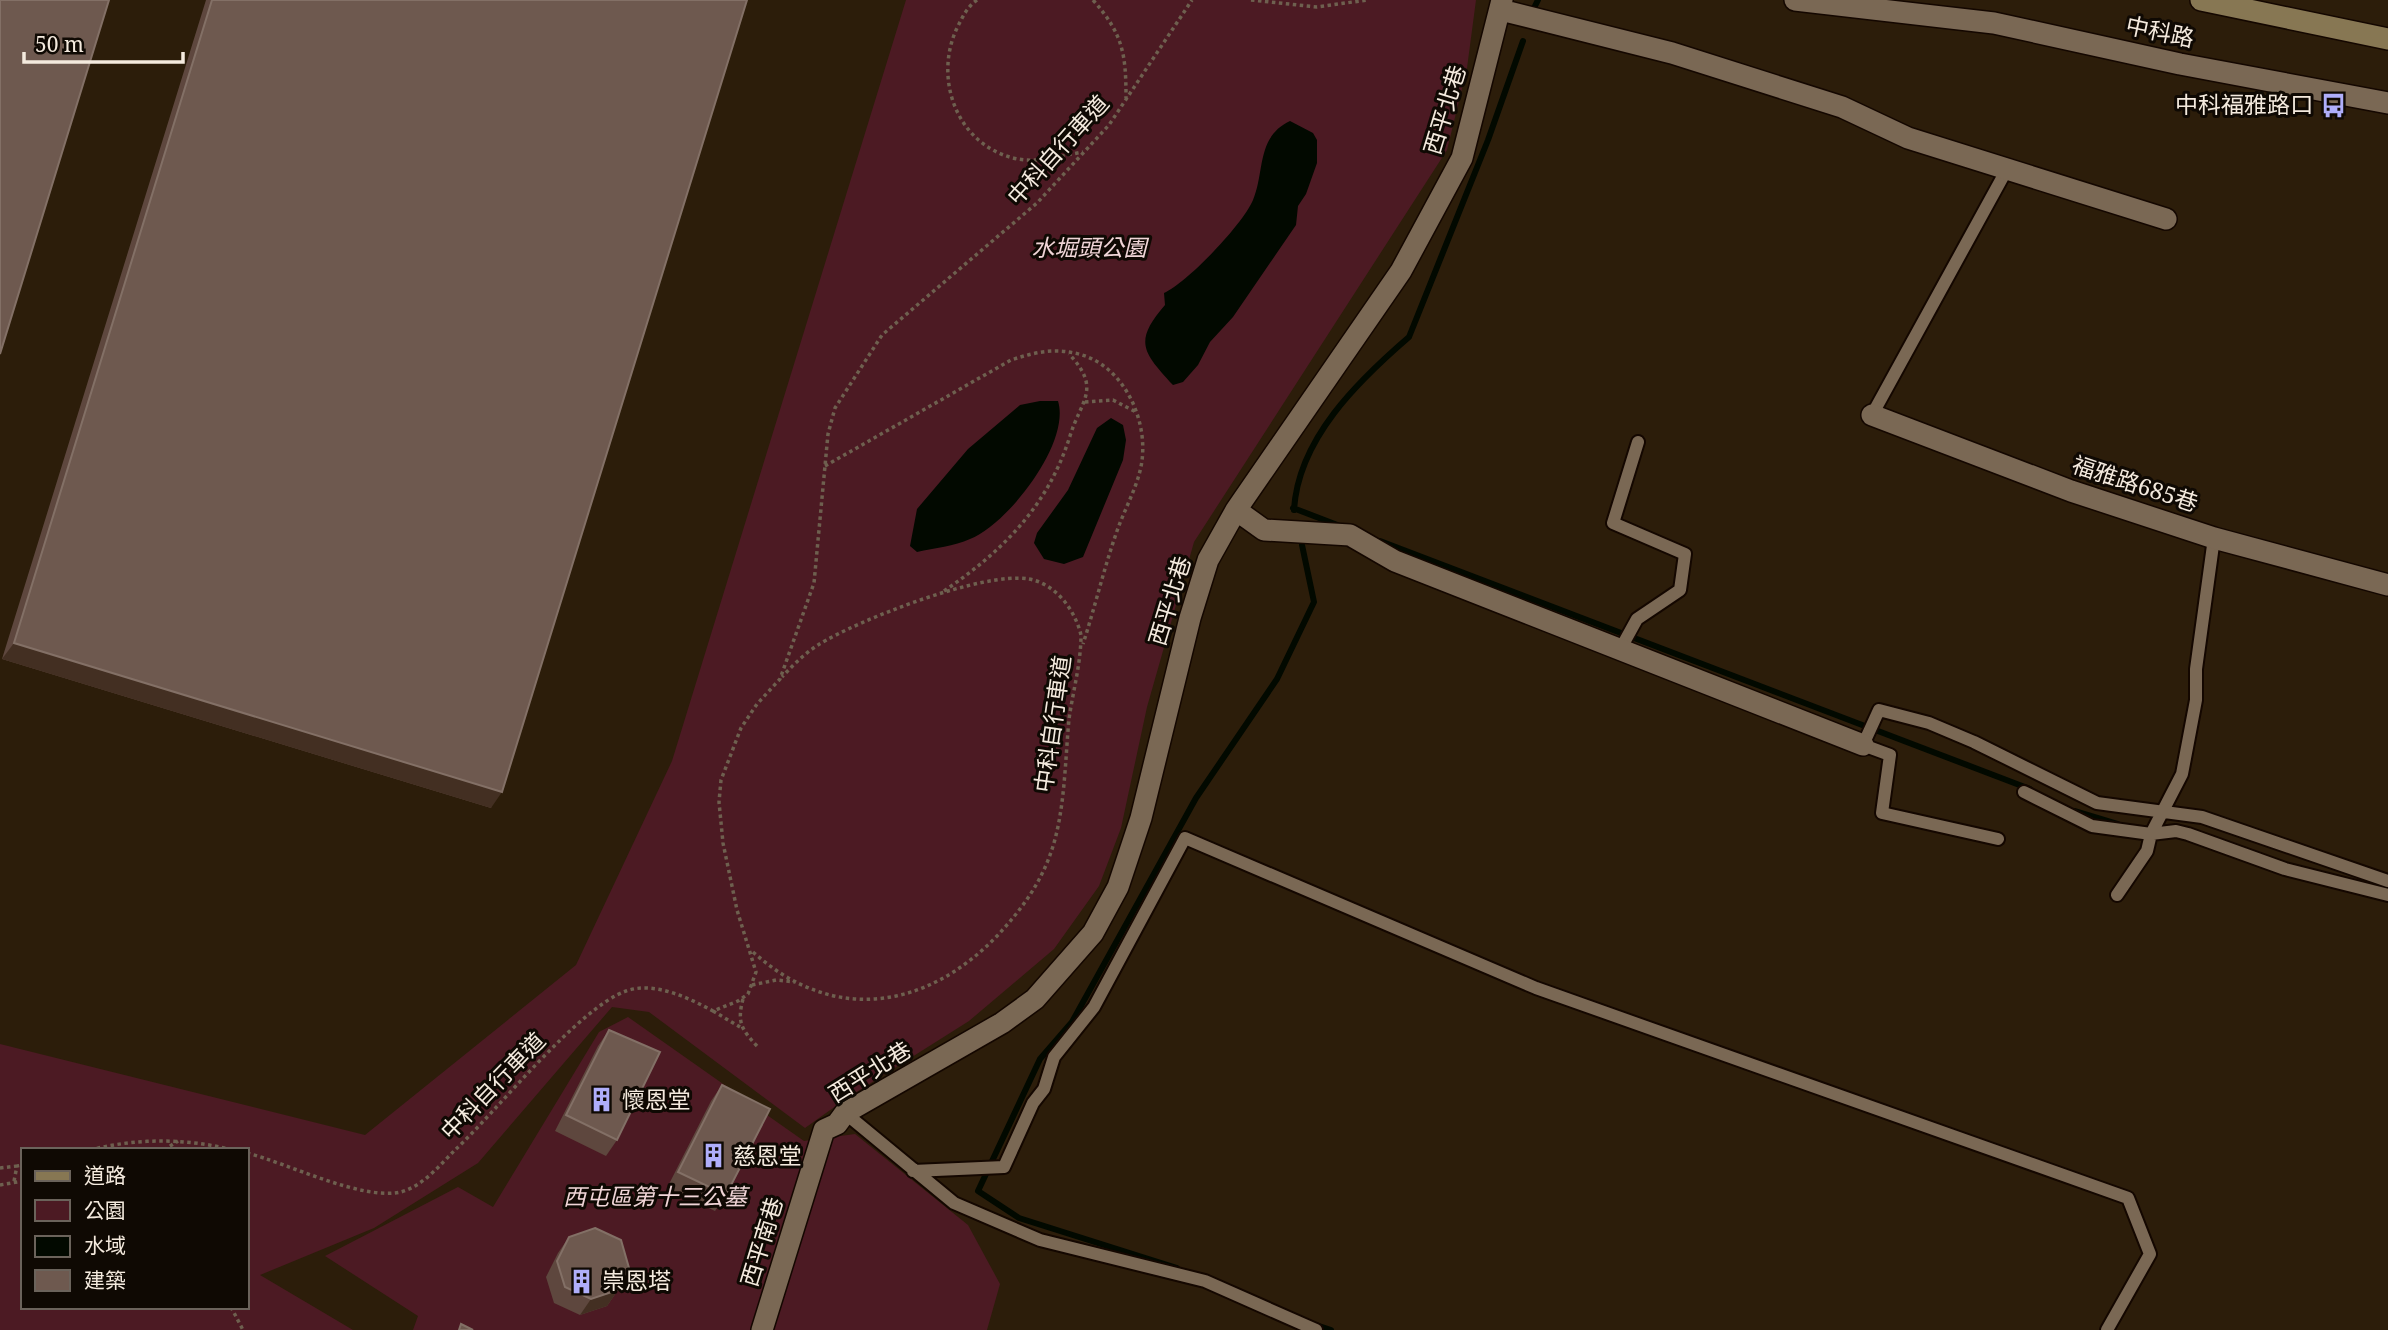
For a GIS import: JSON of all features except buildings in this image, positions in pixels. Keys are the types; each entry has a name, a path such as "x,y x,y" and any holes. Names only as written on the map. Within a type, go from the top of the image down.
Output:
{"street":[{"name":"中科路","path":"1796,0 1994,23 2180,64 2388,103"},
{"name":"中科路","path":"2201,0 2388,39"},
{"path":"1502,5 1672,53 1842,107 1908,138 2006,171 2166,219"},
{"name":"西平北巷","path":"824,1130 837,1124 845,1113 1002,1023 1035,999 1093,933 1118,887 1141,818 1190,618 1208,560 1236,510 1401,271 1462,158 1502,5"},
{"name":"福雅路685巷","path":"1872,415 2071,491 2214,538 2388,585"},
{"path":"1236,510 1264,530 1350,535 1395,561 1863,745"},
{"name":"西平南巷","path":"762,1330 824,1130"}],"lane":[{"path":"1872,415 2006,171"},
{"path":"1620,648 1637,619 1679,590 1685,554 1613,523 1638,442"},
{"path":"2117,895 2147,851 2162,810 2177,789 2191,732 2196,669 2214,538"},
{"path":"1998,839 1882,813 1890,755 1863,745 1879,710 1929,723 1974,742 2097,803 2202,817 2388,881"},
{"path":"2024,792 2092,826 2151,834 2176,831 2286,869 2388,895"},
{"path":"913,1171 1004,1167 1033,1102 1044,1089 1054,1057 1094,1007 1185,838 1536,988 2128,1198 2150,1254 2107,1330"},
{"path":"845,1113 954,1203 1040,1240 1205,1281 1316,1330"}],"path":[{"path":"977,0 970,5 953,36 947,61 949,92 967,128 984,143 1013,158 1032,161 1085,152"},
{"path":"1093,0 1115,26 1122,45 1126,61 1126,100"},
{"name":"中科自行車道","path":"780,678 814,583 824,467 835,408 882,335 1037,203 1109,125 1192,0"},
{"path":"1251,0 1317,7 1367,0"},
{"path":"824,467 1011,360 1035,352 1068,352 1094,360 1109,370 1124,388 1142,429 1140,472 1112,545 1081,649"},
{"path":"938,595 1007,543 1028,516 1065,456 1070,435 1086,402 1087,385 1083,368 1068,352"},
{"path":"1086,402 1113,400 1137,413"},
{"name":"中科自行車道","path":"1032,579 1060,596 1076,617 1081,649 1051,854 1033,892 978,955 919,992 897,998 852,999 800,983 776,980 752,985 755,972 751,950 737,910 719,802 725,767 741,728 757,704 780,678 817,646 842,632 938,595 968,584 1032,579"},
{"name":"中科自行車道","path":"751,950 764,962 800,983"},
{"path":"740,1027 738,1018 744,997 752,985"},
{"name":"中科自行車道","path":"248,1153 325,1180 386,1193 400,1192 426,1179 492,1115 568,1033 608,1001 628,990 661,991 683,996 740,1027 757,1046"},
{"path":"713,1011 744,997"},
{"path":"98,1148 113,1144 180,1140 222,1148"},
{"path":"167,1148 180,1140"},
{"path":"0,1168 21,1165"},
{"path":"14,1181 16,1166"},
{"path":"0,1185 21,1181"},
{"path":"232,1309 243,1330"}],"green space":[{"name":"水堀頭公園","path":"906,0 1476,0 1467,68 1447,150 1194,542 1147,707 1121,828 1099,886 1054,949 969,1021 847,1098 805,1128 649,1012 612,1007 478,1163 374,1228 260,1275 353,1330 0,1330 0,1044 365,1135 576,965 672,761"},
{"name":"西屯區第十三公墓","path":"628,1017 804,1141 855,1134 968,1225 1000,1284 987,1330 413,1330 418,1316 325,1256 458,1187 493,1207 599,1032"}],"water":[{"path":"1290,121 1313,133 1317,140 1317,163 1306,194 1298,206 1296,225 1233,317 1210,342 1198,365 1183,382 1173,385 1155,364 1146,346 1149,328 1165,305 1164,293 1200,265 1238,223 1253,200 1263,156 1272,136"},
{"path":"1058,401 1060,418 1046,459 1018,500 1002,517 970,539 917,552 910,546 917,509 968,449 1020,405"},
{"path":"1111,418 1123,425 1126,440 1123,460 1083,557 1064,564 1044,559 1034,543 1037,533 1068,490 1097,428"}],"waterway":[{"path":"1534,8 1538,0"},
{"path":"1294,510 1306,459 1334,413 1351,392 1409,337 1488,140 1523,41"},
{"path":"1293,508 1340,526"},
{"path":"1380,541 2030,789"},
{"path":"1177,1268 1019,1218 978,1191 1040,1059 1072,1022 1196,798 1277,679 1314,602 1302,545"},
{"path":"2075,811 2118,824"},
{"path":"1313,1324 1331,1330"}],"place":[{"name":"中科福雅路口","path":"2333,105"},
{"name":"懷恩堂","path":"602,1100"},
{"name":"慈恩堂","path":"713,1156"},
{"name":"崇恩塔","path":"582,1281"}]}
